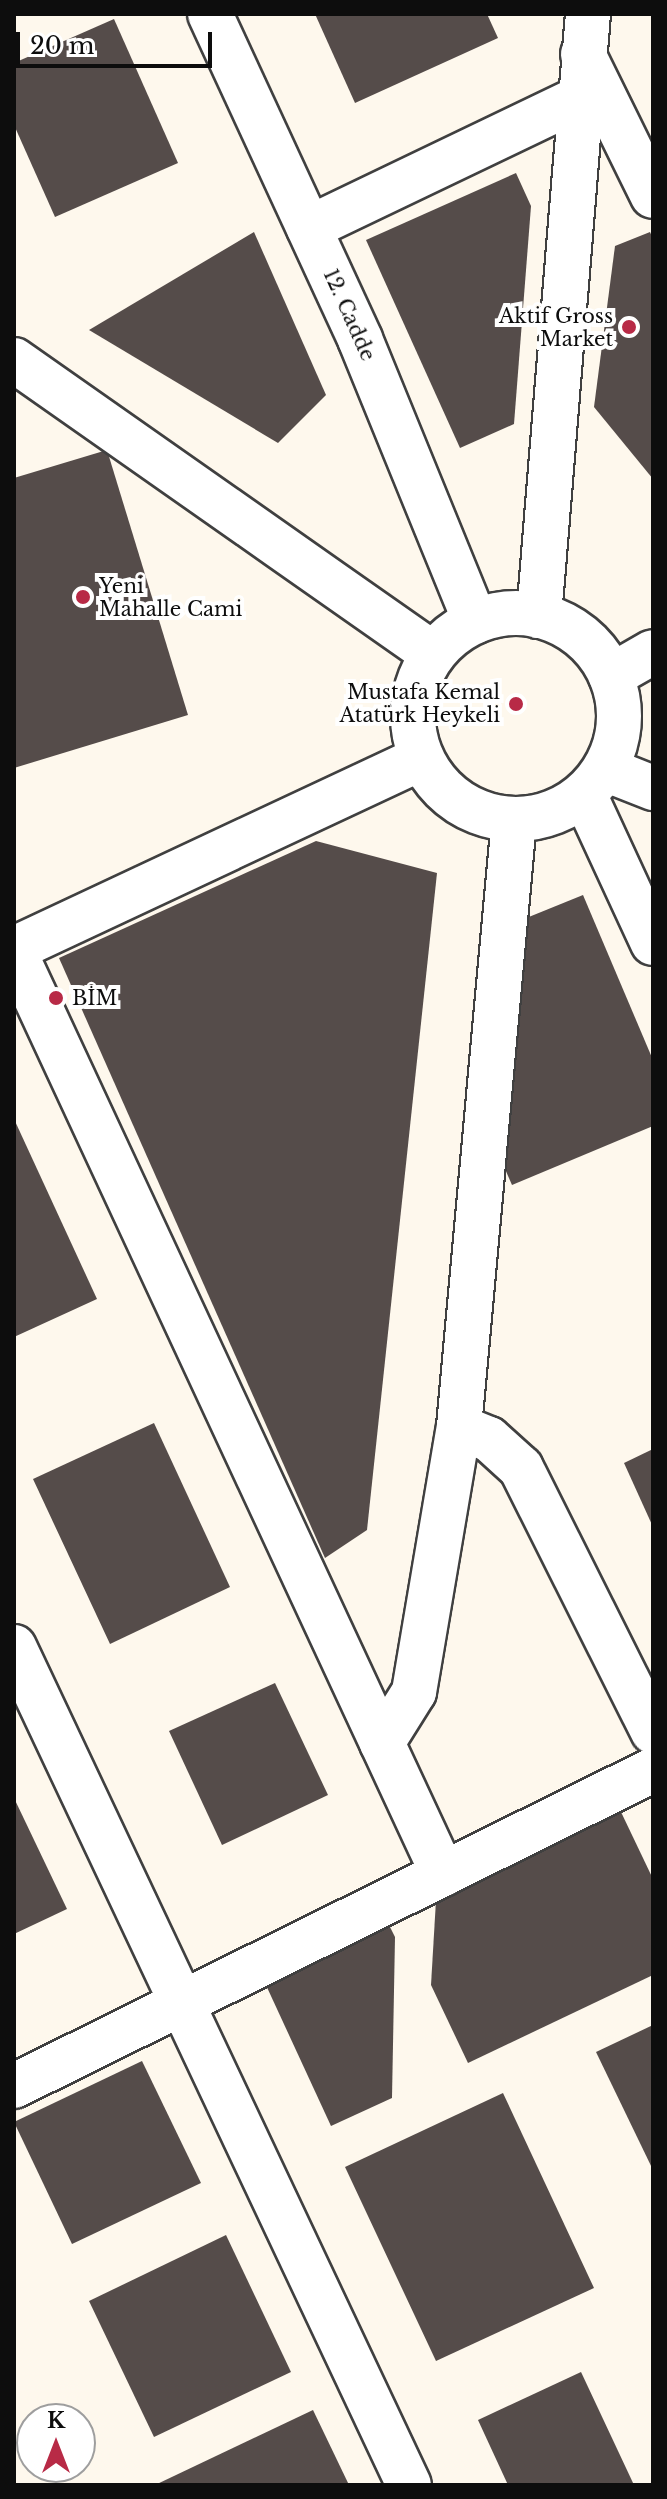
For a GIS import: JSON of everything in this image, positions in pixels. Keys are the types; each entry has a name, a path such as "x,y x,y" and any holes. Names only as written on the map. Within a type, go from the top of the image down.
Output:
{"street":[{"name":"12. Cadde","path":"210,14 309,228 475,621"},
{"path":"564,14 586,34 653,196"},
{"path":"539,616 586,34"},
{"path":"309,228 580,98"},
{"path":"14,360 433,654"},
{"path":"539,616 594,648 611,676 619,706 595,781 564,808 514,820 458,802 421,758 413,723 417,687 433,654 475,621 539,616"},
{"path":"611,676 653,652"},
{"path":"421,758 14,950 443,1874"},
{"path":"595,781 653,788"},
{"path":"595,781 653,943"},
{"path":"382,1743 414,1692 459,1427 514,820"},
{"path":"459,1427 489,1439 521,1468 653,1732"},
{"path":"14,1647 409,2485"},
{"path":"14,2086 653,1770"}],"building":[{"path":"315,14 487,14 498,38 355,103"},
{"path":"114,19 178,163 55,217 14,125 14,63"},
{"path":"516,173 531,206 514,424 460,448 366,240"},
{"path":"254,232 326,395 278,443 89,330"},
{"name":"Aktif Gross Market","path":"650,232 653,239 653,479 594,407 615,246"},
{"name":"Yeni Mahalle Cami","path":"107,450 188,715 14,768 14,478"},
{"path":"316,841 437,873 367,1530 325,1558 59,958"},
{"path":"583,895 653,1060 653,1126 512,1185 495,1146 514,923"},
{"path":"14,1119 97,1299 14,1337"},
{"path":"154,1423 230,1587 110,1644 33,1479"},
{"path":"653,1449 653,1527 624,1463"},
{"path":"275,1683 328,1795 222,1845 169,1731"},
{"path":"14,1798 67,1909 14,1934"},
{"path":"621,1812 653,1879 653,1975 468,2063 431,1985 436,1900"},
{"path":"389,1925 395,1937 392,2098 331,2126 265,1983"},
{"path":"653,2025 653,2170 596,2052"},
{"path":"142,2061 201,2183 72,2244 14,2122"},
{"path":"503,2093 594,2288 436,2361 345,2167"},
{"path":"226,2235 291,2372 154,2437 89,2301"},
{"path":"581,2372 634,2485 508,2485 478,2420"},
{"path":"313,2410 349,2485 155,2485"}],"place":[{"name":"Aktif Gross Market","path":"629,327"},
{"name":"Yeni Mahalle Cami","path":"83,597"},
{"name":"Mustafa Kemal Atatürk Heykeli","path":"516,704"},
{"name":"BİM","path":"56,998"}]}
